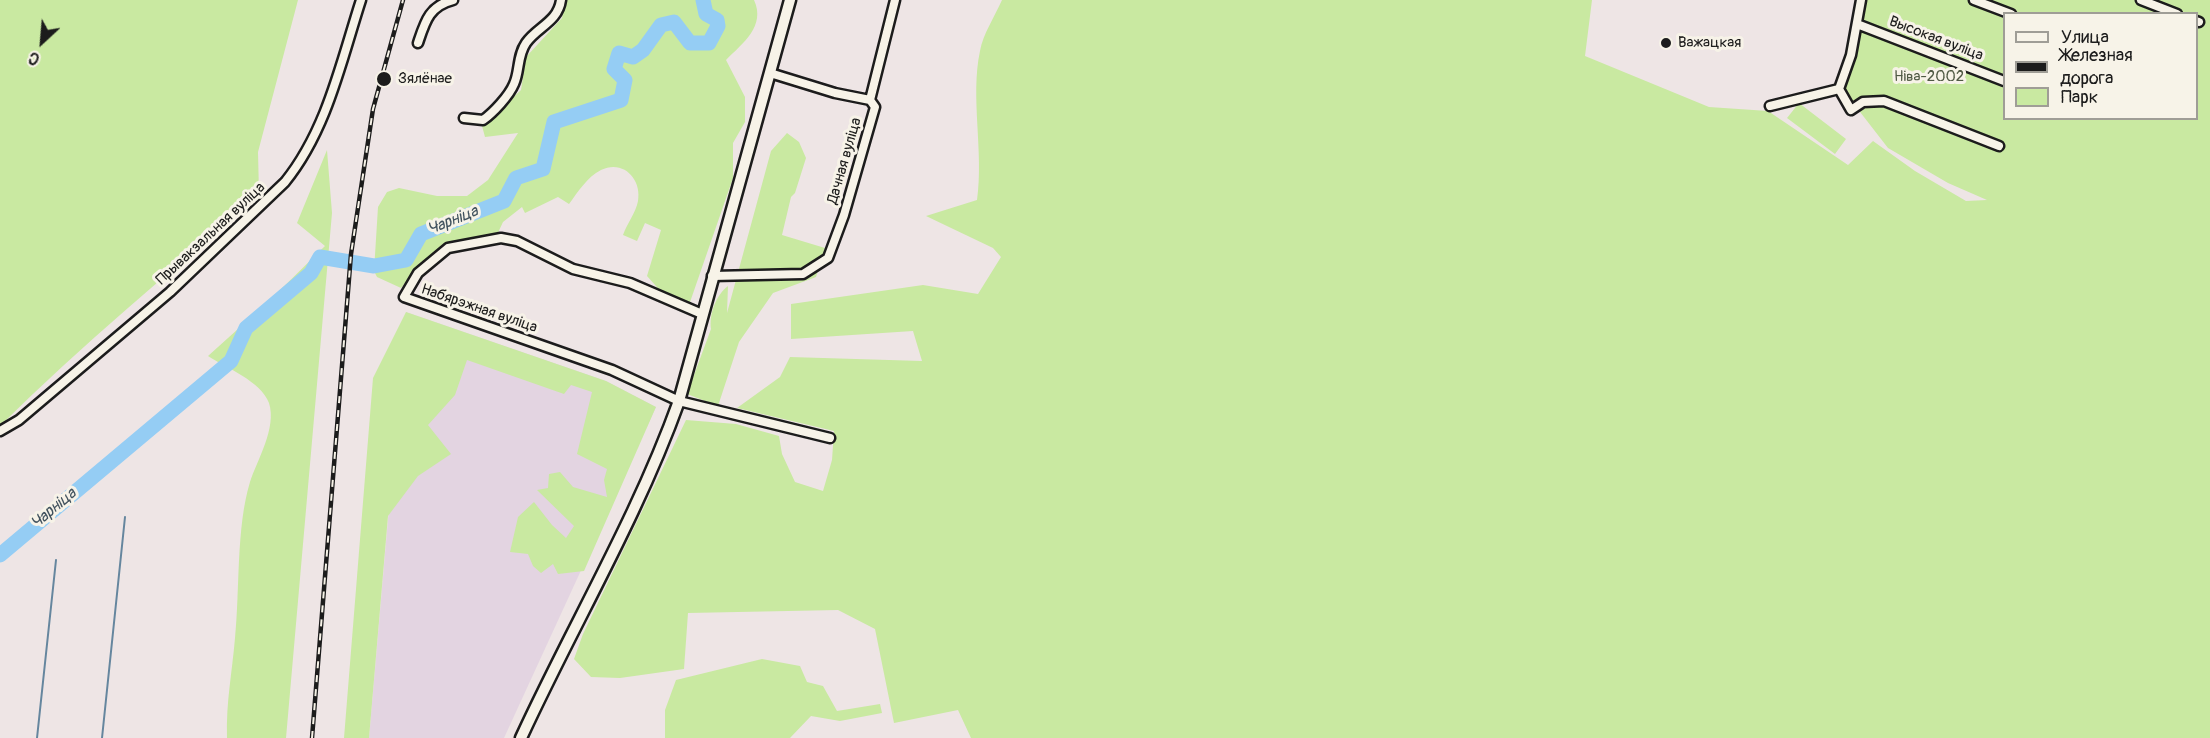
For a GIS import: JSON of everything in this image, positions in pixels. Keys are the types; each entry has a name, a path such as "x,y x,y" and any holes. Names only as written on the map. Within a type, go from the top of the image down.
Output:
{"street":[{"name":"Прывакзальная вуліца","path":"0,431 19,420 170,292 285,182 302,162 316,135 361,0"},
{"path":"418,43 425,20 434,8 453,0"},
{"path":"464,118 483,120 494,110 514,84 520,53 526,42 558,13 561,0"},
{"path":"521,738 638,502 679,401 790,0"},
{"name":"Дачная вуліца","path":"712,276 803,274 817,266 831,251 875,107 870,100 895,0"},
{"path":"1861,0 1851,55 1839,89 1851,110 1863,102 1884,101 1999,146"},
{"path":"1974,0 2006,12"},
{"path":"2141,0 2171,12"},
{"name":"Высокая вуліца","path":"1857,24 2003,81"},
{"path":"770,73 835,93 870,100"},
{"path":"1770,106 1839,89"},
{"name":"Набярэжная вуліца","path":"702,314 630,283 573,269 517,241 501,238 448,248 418,273 404,297 612,370 679,401 830,438"}],"shaded area":[{"path":"406,312 606,381 656,407 504,738 369,738"}],"green space":[{"path":"0,0 298,0 258,152 259,193 95,337 0,426"},
{"path":"565,0 754,0 757,9 755,26 726,60 745,97 745,122 733,143 733,178 689,305 664,295 647,276 661,230 645,223 637,241 623,235 637,205 638,193 634,179 629,173 617,167 609,167 596,173 583,185 569,204 558,197 525,213 522,207 503,222 496,237 444,244 421,263 401,288 377,277 374,271 378,207 387,192 399,188 437,196 467,196 488,180 518,133 485,137 482,126 521,90 526,57 562,18"},
{"name":"Ніва-2002","path":"1002,0 1592,0 1585,56 1709,107 1768,111 1848,165 1873,141 1915,171 1966,201 1987,200 1948,183 1888,148 1843,90 1854,53 1865,0 2210,0 2210,738 971,738 958,710 894,723 875,629 838,610 688,613 684,669 620,678 591,677 574,659 583,634 686,420 736,424 779,436 782,454 795,482 823,491 832,460 834,431 737,408 780,377 790,357 922,361 913,331 791,339 791,304 923,285 978,294 1001,257 993,248 926,216 977,200 979,163 976,87 977,69 984,38"},
{"path":"1799,103 1846,139 1835,154 1787,118"},
{"path":"787,133 799,142 806,158 795,193 791,197 782,235 825,248 816,277 773,293 739,342 718,406 687,394 711,329 714,305 728,286 727,313 771,151"},
{"path":"327,150 332,213 286,738 227,738 227,712 237,619 242,519 250,482 265,444 271,413 269,403 259,388 208,356 325,246 297,223"},
{"path":"406,312 606,381 656,407 584,571 558,574 553,564 541,573 533,566 528,554 510,552 518,517 534,502 552,525 566,538 574,526 537,490 548,488 549,474 560,472 573,487 607,497 604,480 607,469 577,454 592,392 571,385 564,394 467,360 455,395 428,425 451,454 418,476 388,516 369,738 344,738 373,378"},
{"path":"762,659 800,666 807,682 823,686 837,711 880,704 882,713 840,721 811,716 790,738 665,738 665,710 676,680"}],"waterway":[{"name":"Чарніца","path":"0,555 231,361 246,328 311,273 320,257 374,266 406,260 421,234 504,201 516,178 543,169 554,122 621,100 625,80 614,69 619,53 633,57 643,50 661,25 674,22 690,43 709,43 718,26 717,20 706,14 703,0"},
{"path":"102,738 125,517"},
{"path":"37,738 56,560"}],"railway":[{"path":"312,738 351,254 373,109 403,0"}],"place":[{"name":"Важацкая","path":"1666,43"},
{"name":"Зялёнае","path":"384,79"}]}
